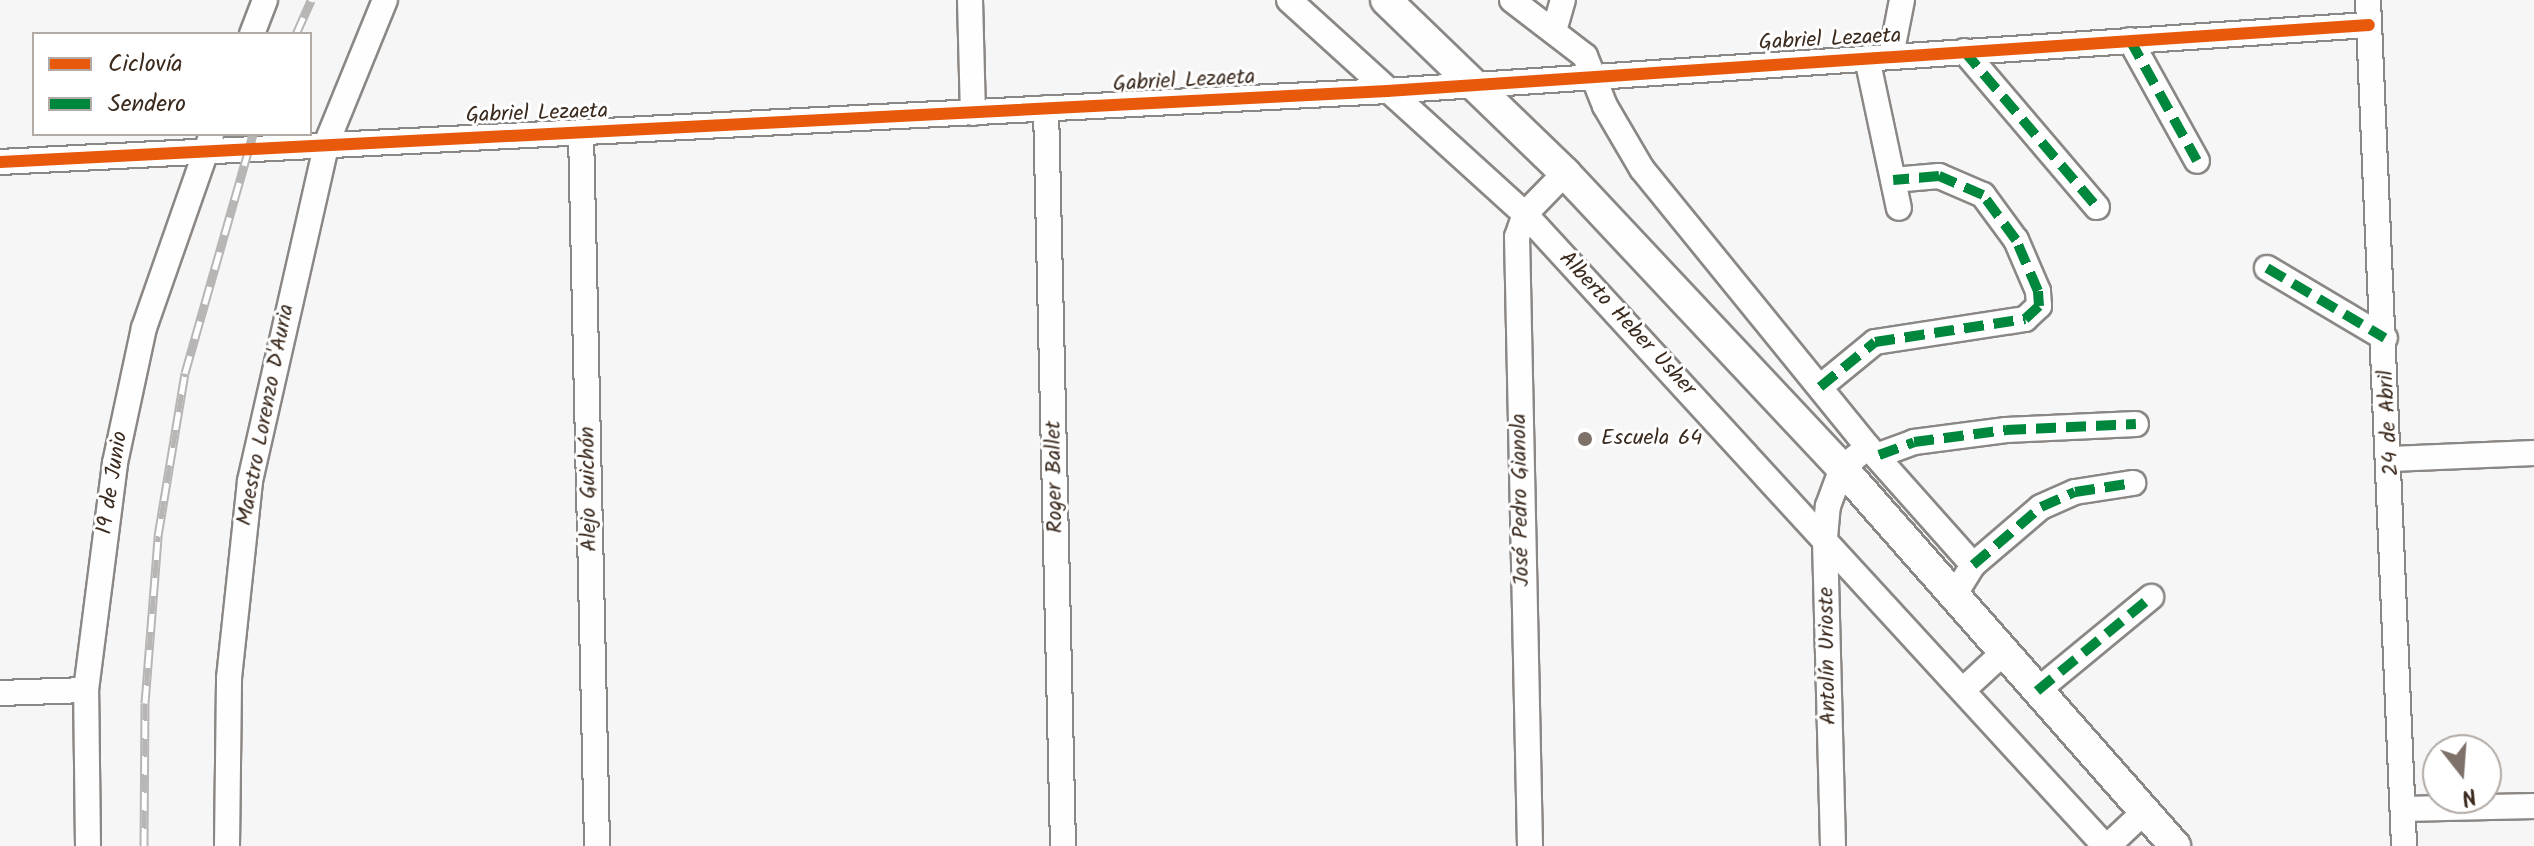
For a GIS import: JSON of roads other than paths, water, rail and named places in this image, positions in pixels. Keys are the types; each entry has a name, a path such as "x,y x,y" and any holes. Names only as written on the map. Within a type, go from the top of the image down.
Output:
{"street":[{"path":"253,32 265,0"},
{"name":"Maestro Lorenzo D'Auria","path":"227,846 229,678 250,481 327,142 385,0"},
{"path":"970,0 973,113"},
{"name":"Alberto Heber Usher","path":"1289,0 1525,214 2106,846"},
{"path":"1386,0 1565,173 1842,468 2175,846"},
{"path":"1512,0 1572,42 1596,74 1605,106 1642,169 1873,451 1973,565"},
{"path":"1554,31 1563,0"},
{"path":"1891,56 1902,0"},
{"name":"24 de Abril","path":"2368,0 2391,459 2404,846"},
{"name":"Gabriel Lezaeta","path":"0,162 209,143 581,133 1387,91 1472,81 2369,25"},
{"path":"2130,40 2197,161"},
{"path":"1964,51 2097,207"},
{"path":"1867,58 1899,208"},
{"name":"Roger Ballet","path":"1046,108 1063,846"},
{"name":"Alejo Guichón","path":"581,133 597,846"},
{"name":"19 de Junio","path":"88,846 86,690 126,399 144,328 209,143"},
{"path":"1525,214 1565,173"},
{"path":"1820,387 1875,342 2025,319 2039,306 2038,291 2016,240 1983,195 1939,176 1893,180"},
{"name":"José Pedro Gianola","path":"1525,214 1517,237 1530,846"},
{"path":"2267,268 2385,338"},
{"path":"1842,468 1873,451 1914,442 2136,424"},
{"path":"2391,459 2534,453"},
{"name":"Antolín Urioste","path":"1833,846 1825,538 1828,506 1842,468"},
{"path":"1954,596 1973,565 2041,507 2075,492 2133,483"},
{"path":"2037,691 2151,597"},
{"path":"1963,690 2004,652"},
{"path":"0,693 86,690"},
{"path":"2403,809 2534,806"},
{"path":"2106,846 2144,812"}],"railway":[{"path":"297,32 311,0"},
{"path":"144,846 145,703 158,536 185,373 252,136"}],"place":[{"name":"Escuela 64","path":"1585,439"}]}
